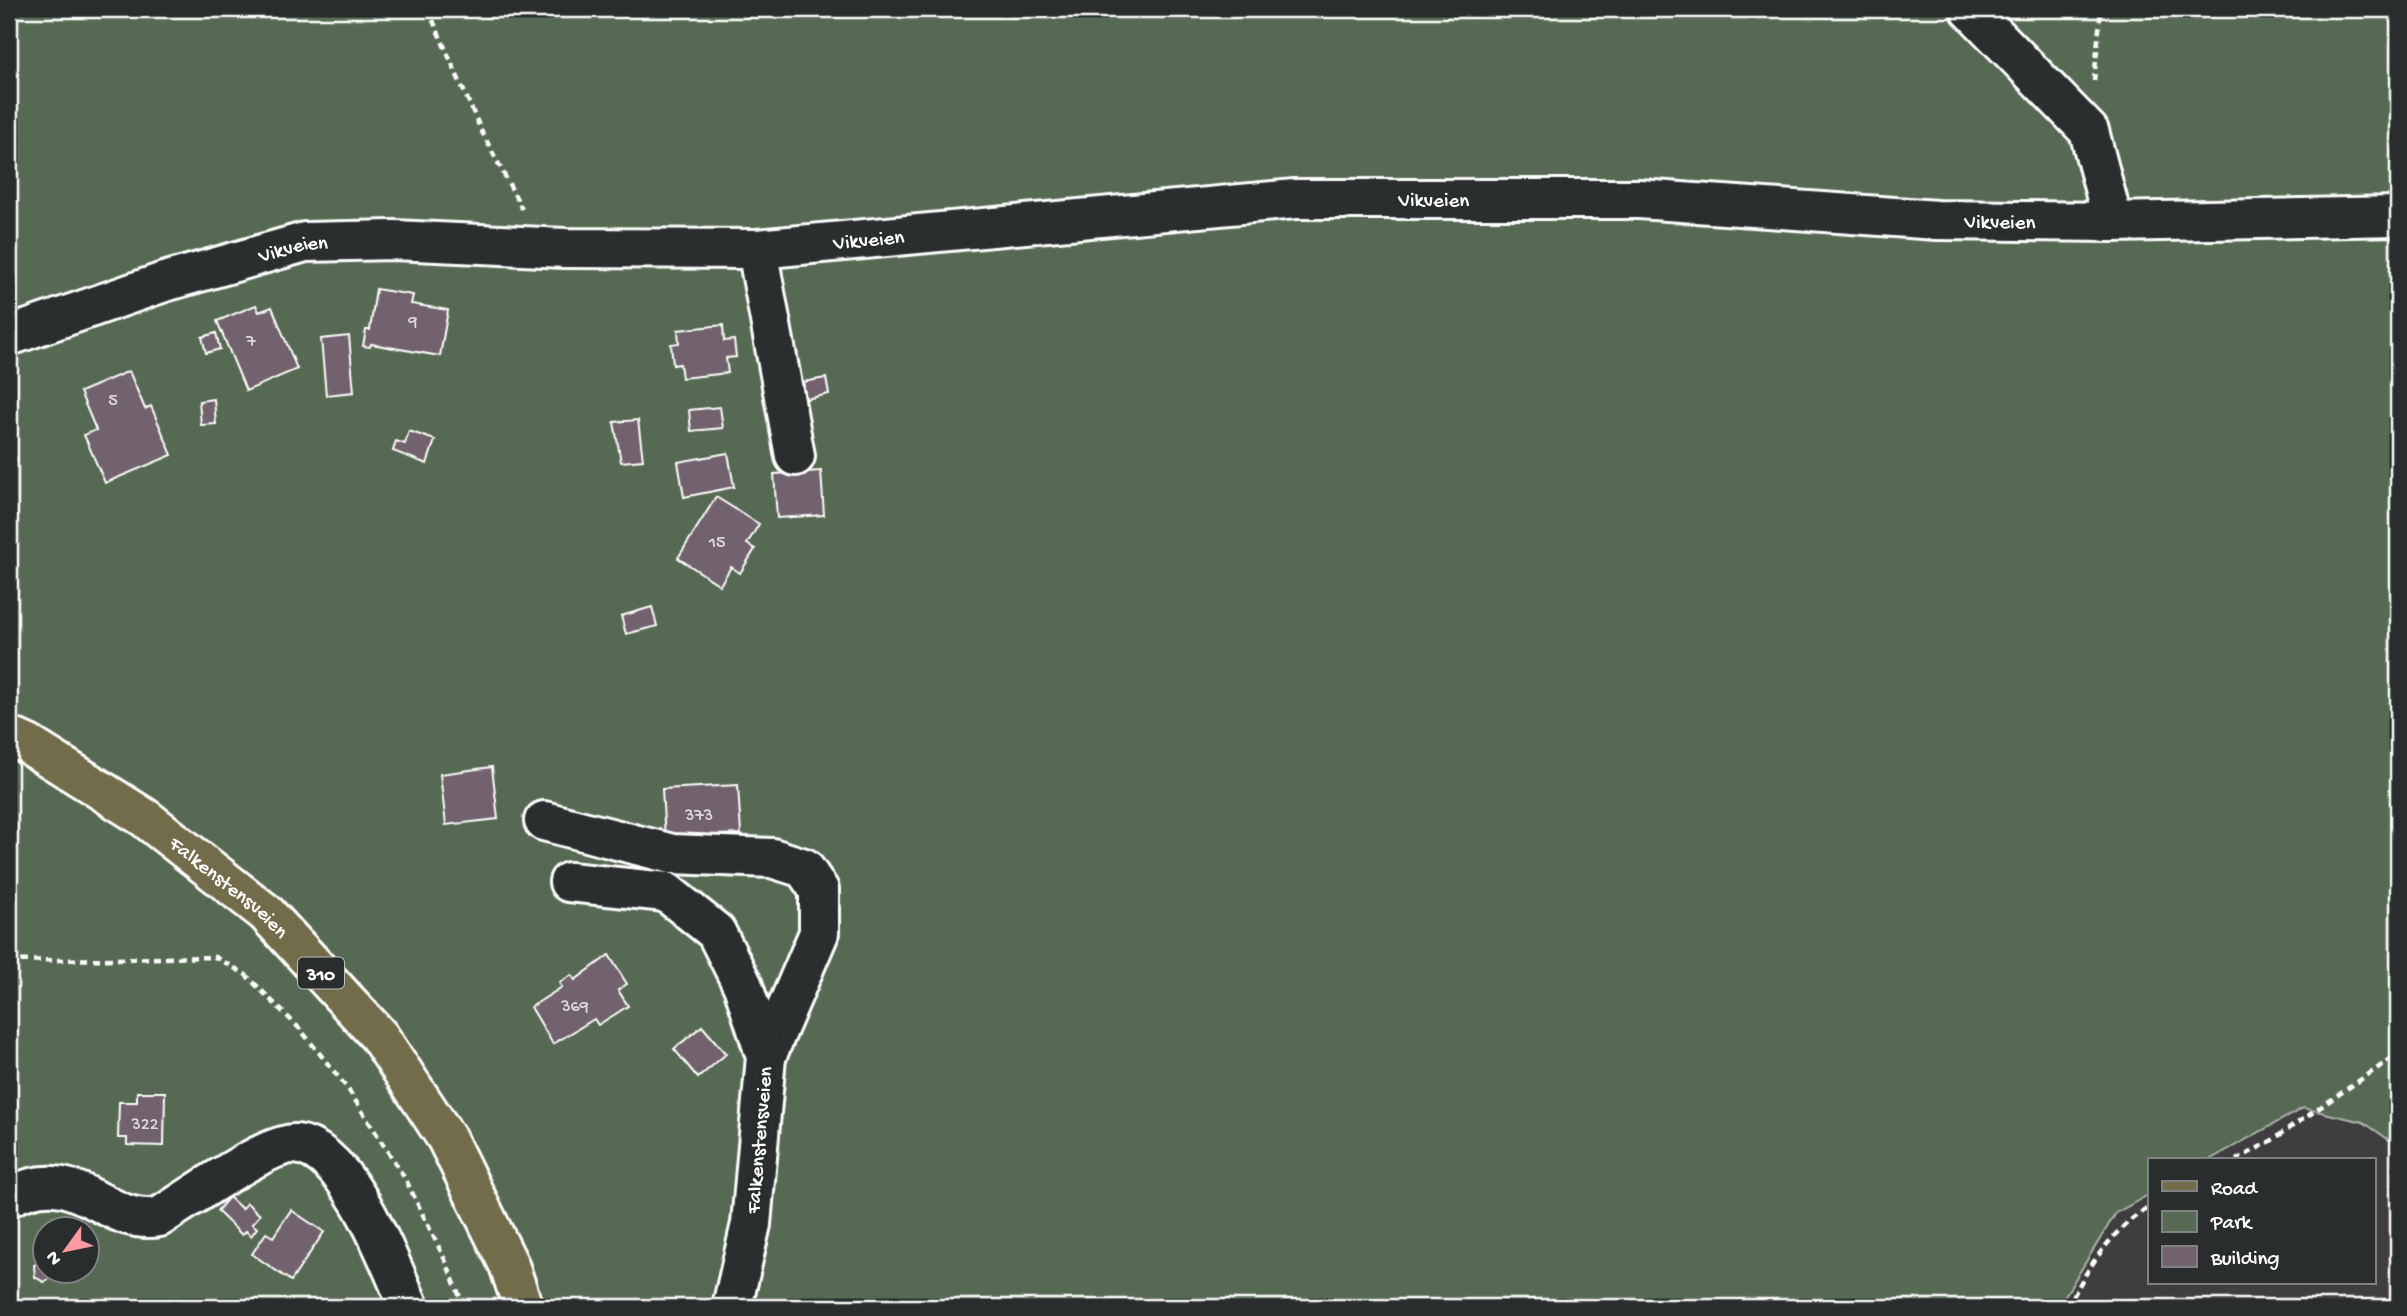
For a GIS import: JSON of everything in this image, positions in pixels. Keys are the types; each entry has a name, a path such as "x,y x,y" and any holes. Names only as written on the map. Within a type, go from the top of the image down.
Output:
{"main road":[{"name":"Falkenstensveien","path":"9,736 29,745 145,818 266,913 379,1036 447,1139 509,1265 523,1307"}],"street":[{"path":"1970,9 2090,131 2113,222"},
{"name":"Vikveien","path":"9,336 164,282 305,242 394,240 541,247 757,249 1295,199 1639,199 1937,220 2113,222 2398,216"},
{"path":"757,249 795,456"},
{"path":"544,821 672,854 772,858 804,868 819,890 819,933 766,1057"},
{"name":"Falkenstensveien","path":"569,883 666,892 716,932 743,986 766,1057 751,1224 732,1307"},
{"path":"9,1197 31,1185 58,1185 106,1203 140,1220 159,1217 263,1153 296,1144 320,1154 348,1184 366,1210 409,1307"}],"path":[{"path":"428,9 481,130 541,247"},
{"path":"2090,131 2101,9"},
{"path":"9,961 215,957 238,969 300,1029 348,1089 406,1180 447,1264 464,1307"},
{"path":"2240,1158 2271,1141 2398,1054"},
{"path":"2068,1307 2081,1280 2134,1216 2148,1208"}],"green space":[{"path":"9,9 2398,9 2398,1146 2363,1122 2303,1108 2213,1158 2148,1158 2148,1195 2116,1213 2058,1307 9,1307"}],"building":[{"path":"376,289 413,295 411,304 448,310 440,356 371,344 370,347 363,346 366,330 370,330"},
{"path":"256,305 259,312 272,307 297,369 246,391 217,321"},
{"path":"723,325 724,341 734,340 736,357 726,358 728,373 682,378 680,364 673,365 671,344 679,343 678,330"},
{"path":"216,333 220,349 206,353 202,337"},
{"path":"349,336 354,392 326,395 321,339"},
{"path":"129,371 145,409 151,406 172,455 105,483 84,435 96,430 80,392"},
{"path":"826,378 829,394 806,399 803,382"},
{"path":"214,399 216,424 201,425 199,401"},
{"path":"720,407 723,428 691,431 689,410"},
{"path":"638,420 643,460 621,462 614,422"},
{"path":"409,431 435,440 427,464 393,451 396,441 405,444"},
{"path":"728,453 734,487 684,497 678,462"},
{"path":"9,454 17,458 9,478"},
{"path":"821,471 824,515 777,518 774,474"},
{"path":"716,497 759,524 747,544 755,549 740,573 731,567 720,585 678,558"},
{"path":"652,607 657,626 626,634 621,616"},
{"path":"492,767 498,819 446,825 440,774"},
{"path":"738,785 741,834 717,835 717,841 665,839 662,789"},
{"path":"609,955 627,984 618,990 628,1006 598,1025 594,1019 553,1044 531,1007 562,987 559,983 572,975 575,980"},
{"path":"702,1026 726,1054 698,1078 674,1049"},
{"path":"137,1092 165,1092 164,1146 127,1145 127,1138 118,1138 119,1102 137,1102"},
{"path":"229,1197 242,1209 247,1203 260,1215 252,1224 257,1228 251,1236 246,1231 242,1235 217,1211"},
{"path":"291,1210 324,1232 291,1281 252,1254 266,1233 273,1237"}]}
